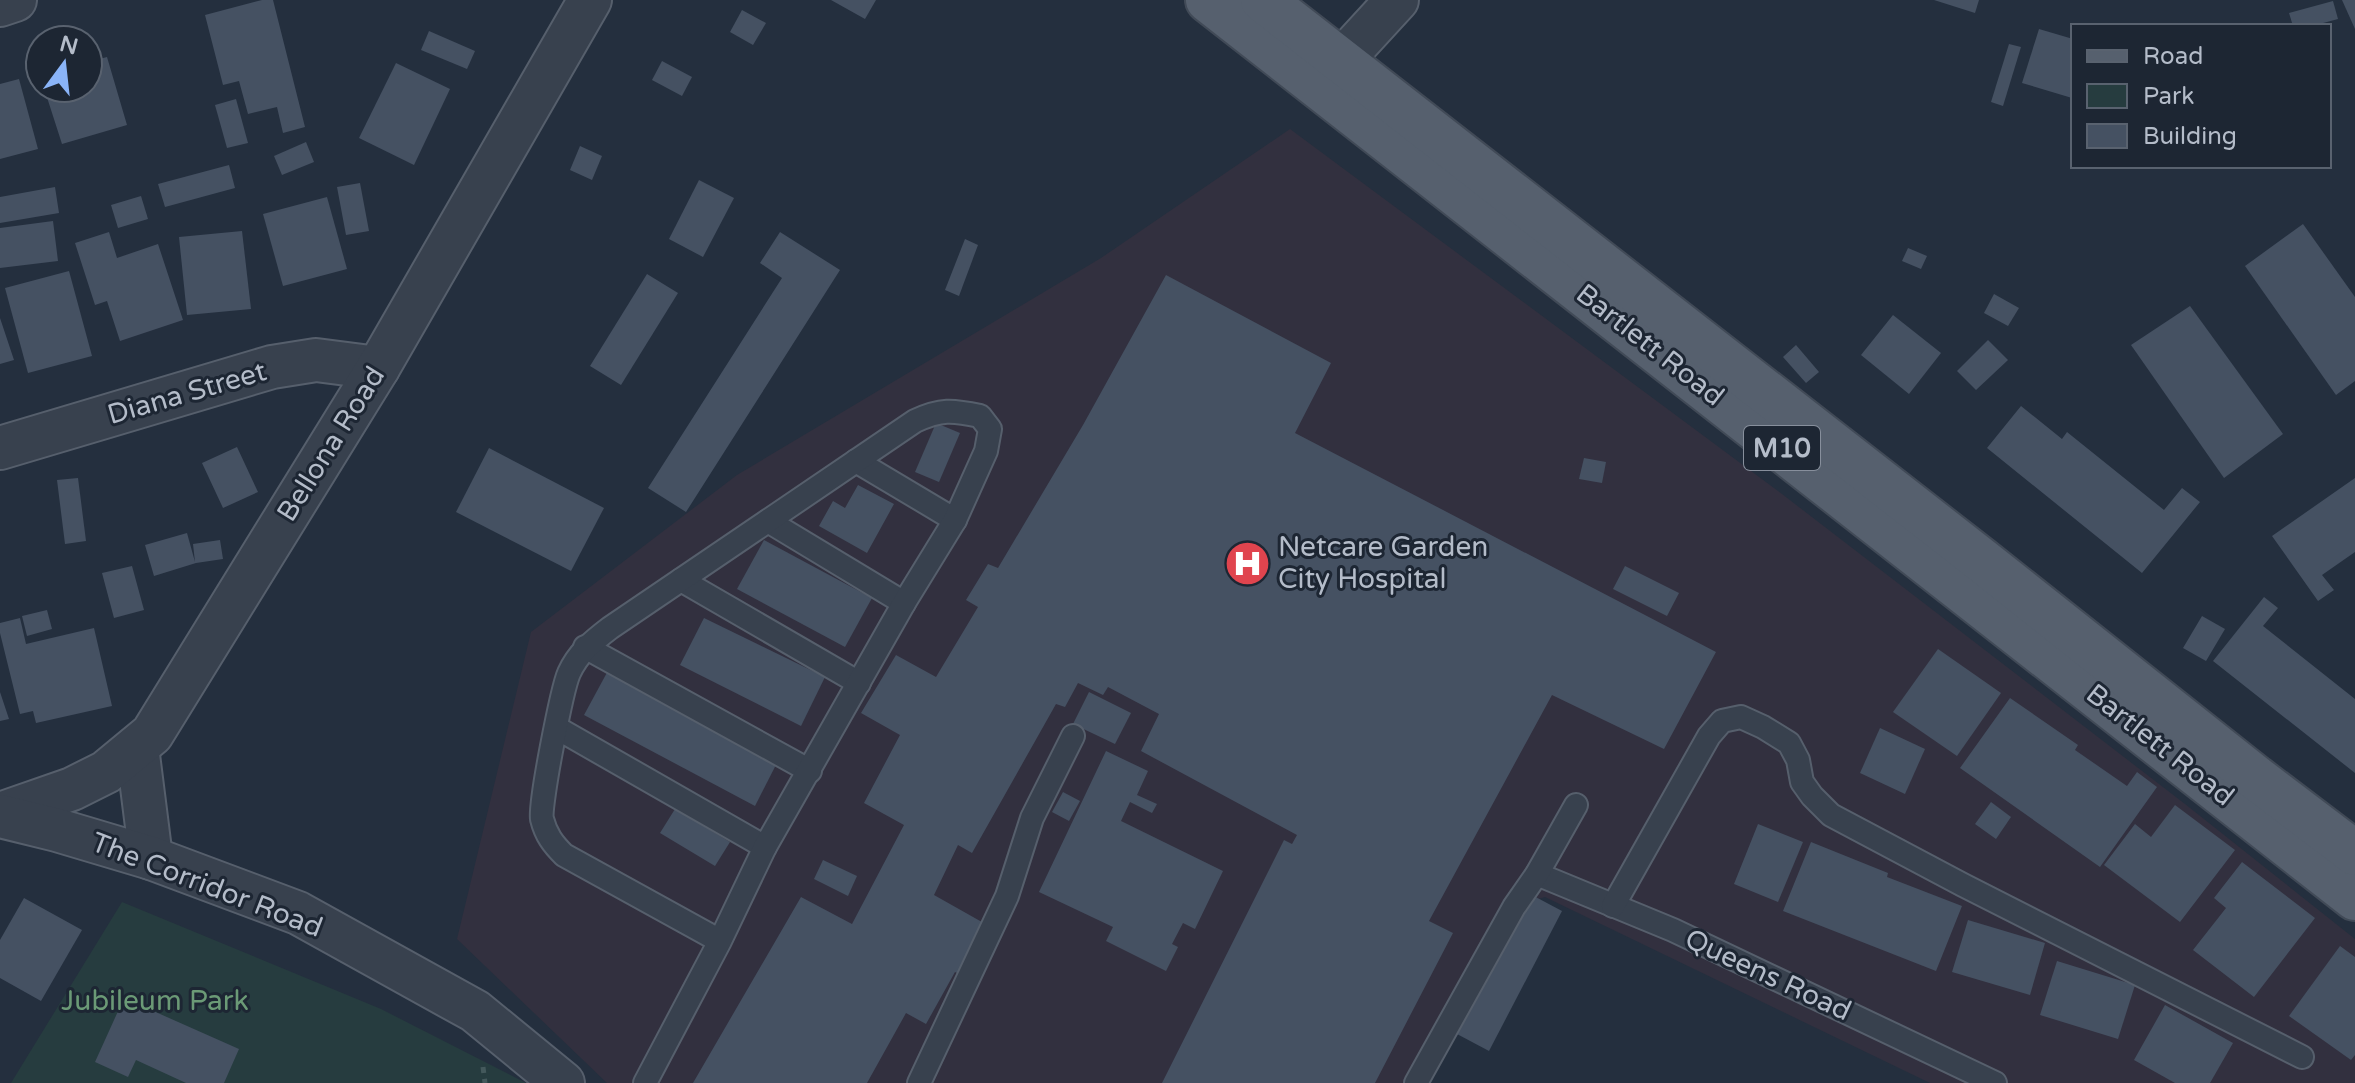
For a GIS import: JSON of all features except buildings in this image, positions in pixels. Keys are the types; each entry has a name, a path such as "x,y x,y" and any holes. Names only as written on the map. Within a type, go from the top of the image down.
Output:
{"main road":[{"name":"Bartlett Road","path":"1208,0 1271,11 1328,72 2355,898"},
{"name":"Bartlett Road","path":"1328,72 1980,559 2355,853"}],"street":[{"path":"0,5 15,0"},
{"name":"Bellona Road","path":"0,815 72,789 106,772 152,734 378,368 590,0"},
{"path":"1328,72 1397,0"},
{"name":"Diana Street","path":"0,448 272,367 316,360 378,368"},
{"path":"137,747 151,858"},
{"name":"The Corridor Road","path":"0,815 151,858 298,913 475,1011 563,1083"}],"lane":[{"path":"645,1083 720,941 765,847 955,520 986,451 990,429 980,416 957,411 934,412 915,421 610,628 585,647 569,673 541,816 549,839 564,855 720,941"},
{"path":"856,461 955,520"},
{"path":"768,521 904,603"},
{"path":"681,580 859,683"},
{"path":"585,647 810,771"},
{"path":"1613,906 1709,736 1722,721 1741,717 1789,743 1798,760 1802,782 1822,806 1845,823 2302,1057"},
{"path":"557,728 765,847"},
{"path":"919,1083 1007,896 1032,818 1073,736"},
{"path":"1416,1083 1514,907 1537,874 1576,805"},
{"name":"Queens Road","path":"1537,874 1673,930 1995,1083"}],"shaded area":[{"name":"Netcare Garden City Hospital","path":"1290,129 1782,494 2355,939 2355,1083 1930,1083 1545,897 1535,900 1469,1004 1429,1083 607,1083 457,939 531,632 737,475 1101,258"}],"green space":[{"name":"Jubileum Park","path":"122,902 381,1009 526,1083 11,1083"}],"place":[{"name":"Netcare Garden City Hospital","path":"1247,563"}]}
